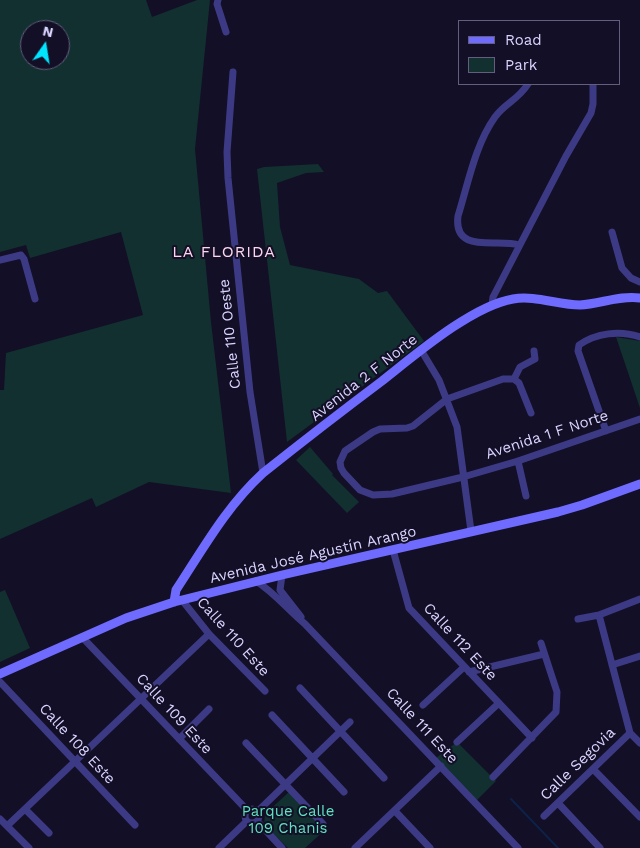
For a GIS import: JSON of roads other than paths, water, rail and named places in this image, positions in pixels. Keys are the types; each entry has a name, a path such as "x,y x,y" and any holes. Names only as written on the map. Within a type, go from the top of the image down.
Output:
{"main road":[{"name":"Avenida 2 F Norte","path":"178,601 176,590 225,514 245,490 263,473 421,350 456,326 503,301 523,298 582,305 623,298 640,298"},
{"name":"Avenida José Agustín Arango","path":"0,674 82,636 126,618 178,601 582,505 640,484"}],"street":[{"path":"218,0 217,4 226,32"},
{"name":"Calle 110 Oeste","path":"233,72 227,152 228,178 250,392 263,473"},
{"path":"519,245 506,242 479,244 472,242 465,238 457,224 472,171 488,130 500,111 517,98 527,85"},
{"path":"492,306 493,297 519,245 591,113 593,85"},
{"path":"612,232 622,268 625,273 640,282"},
{"path":"0,260 22,255 35,299"},
{"path":"606,431 578,351 579,345 605,334 619,332 640,337"},
{"path":"421,350 439,380 457,427 471,531"},
{"path":"514,379 520,368 535,359 534,351"},
{"path":"447,399 503,379 514,379 522,388 531,413"},
{"name":"Avenida 1 F Norte","path":"447,399 414,426 380,429 345,452 340,462 344,474 360,490 373,495 392,494 464,477 518,461 640,419"},
{"path":"518,461 526,496"},
{"name":"Calle 112 Este","path":"393,550 409,608 532,738"},
{"name":"Calle 111 Este","path":"282,575 280,590 305,624"},
{"name":"Calle 111 Este","path":"256,581 272,592 305,624 518,848"},
{"path":"578,619 599,615 640,599"},
{"name":"Calle 110 Este","path":"178,601 264,691"},
{"name":"Calle Segovia","path":"544,816 594,770 630,733 599,615"},
{"path":"7,826 210,634"},
{"name":"Calle 109 Este","path":"82,636 247,810"},
{"path":"493,777 557,710 557,692 541,643"},
{"path":"422,705 467,669 544,654"},
{"path":"612,665 640,656"},
{"name":"Calle 108 Este","path":"0,682 134,824"},
{"path":"300,688 384,778"},
{"path":"457,742 499,703"},
{"path":"179,739 209,709"},
{"path":"272,715 344,792"},
{"path":"258,811 350,722"},
{"path":"630,733 640,743"},
{"path":"246,743 323,824"},
{"path":"356,848 441,766"},
{"path":"594,770 640,817"},
{"path":"558,803 600,848"},
{"path":"251,808 258,811 260,816 257,821 251,823 247,821 245,817 247,810 251,808"},
{"path":"26,809 50,834"},
{"path":"395,811 430,848"},
{"path":"0,819 29,848"},
{"path":"219,848 247,821"},
{"path":"257,821 282,848"}],"waterway":[{"path":"511,799 558,848"}],"district":[{"name":"LA FLORIDA","path":"224,252"}],"park label":[{"name":"Parque Calle 109 Chanis","path":"288,820"}]}
